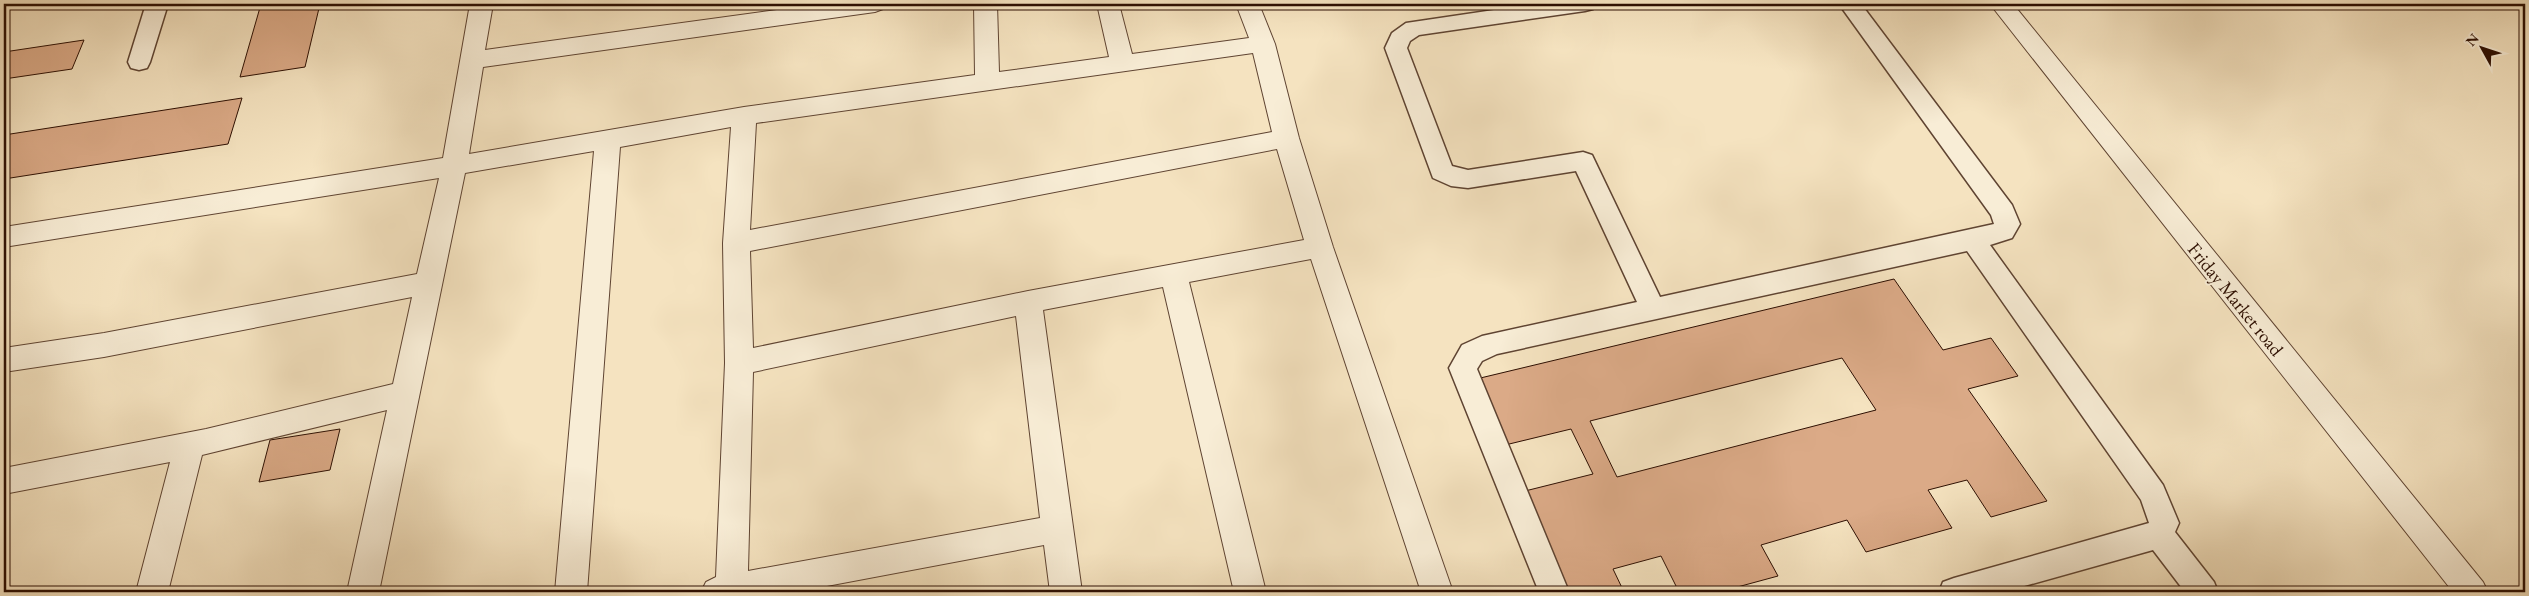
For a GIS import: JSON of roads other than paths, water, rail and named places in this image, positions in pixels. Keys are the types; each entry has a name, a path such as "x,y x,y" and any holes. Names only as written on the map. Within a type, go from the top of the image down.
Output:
{"street":[{"path":"363,592 454,166 481,4"},
{"path":"472,60 875,4"},
{"path":"985,4 987,81"},
{"path":"1108,4 1122,63"},
{"path":"1248,4 1262,44 1286,138 1320,247 1437,592"},
{"name":"Friday Market road","path":"2001,4 2472,592"},
{"path":"4,237 454,166 744,116 1262,44"},
{"path":"744,116 736,243 739,363 725,591 1057,529"},
{"path":"736,243 1286,138"},
{"path":"571,592 608,139"},
{"path":"739,363 1028,302 1320,247"},
{"path":"1174,275 1250,592"},
{"path":"4,360 104,345 428,283"},
{"path":"1028,302 1066,592"},
{"path":"4,481 189,446 313,419 406,393"},
{"path":"152,592 189,446"}],"lane":[{"path":"139,62 157,4"},
{"path":"1585,4 1414,28 1403,34 1396,48 1442,172 1451,177 1468,178 1583,161 1653,309"},
{"path":"1554,592 1463,368 1465,361 1472,353 1481,347 1973,240 2004,231 2007,224 2003,212 1850,4"},
{"path":"1973,240 2154,494 2164,522 2159,535"},
{"path":"1954,592 2159,535"},
{"path":"2159,535 2203,592"}]}
